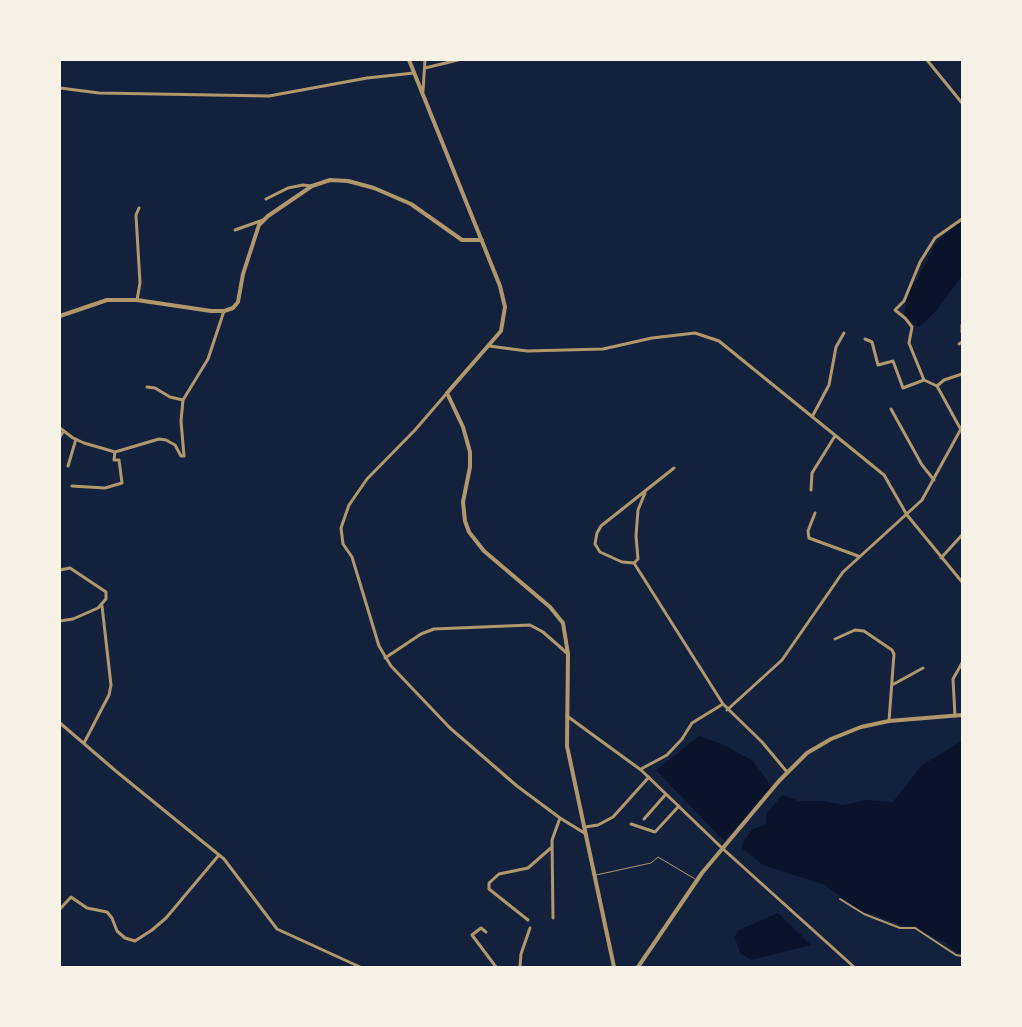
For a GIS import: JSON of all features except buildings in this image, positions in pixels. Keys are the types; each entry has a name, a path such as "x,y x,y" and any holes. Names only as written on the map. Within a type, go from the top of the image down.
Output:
{"street":[{"path":"409,60 500,286 505,307 504,324 489,346 415,430 367,479 349,505 341,528 344,544 352,557 384,658 450,728 517,786 560,818 587,834"},
{"path":"423,91 425,60"},
{"path":"425,68 458,60"},
{"path":"927,60 962,103"},
{"path":"60,88 98,93 269,96 367,78 414,73"},
{"path":"235,230 262,220 320,182 341,180 374,188 411,204 462,240 482,240"},
{"path":"266,199 288,188 303,185 312,186"},
{"path":"137,300 140,284 136,215 139,208"},
{"path":"727,710 782,660 832,584 858,556 922,500 961,427 937,386 924,380 909,343 912,327 906,318 897,313 896,309 904,300 920,262 934,238 962,219"},
{"path":"60,316 107,300 137,300 224,311 236,306 243,274 262,220"},
{"path":"60,428 76,440 115,452 159,439 166,440 175,445 181,456 184,456 181,421 183,400 208,359 224,311"},
{"path":"962,325 962,332"},
{"path":"812,417 829,384 836,347 844,333"},
{"path":"489,346 527,351 603,349 673,336 695,334 709,336 719,341 884,475 907,515 962,582"},
{"path":"865,339 872,342 878,365 893,361 903,388 924,380"},
{"path":"937,386 944,380 962,374"},
{"path":"147,387 155,388 183,400"},
{"path":"447,393 463,427 470,452 470,467 463,502 464,521 468,532 484,551 556,613 563,623 568,654 568,746 614,967"},
{"path":"891,410 922,465 934,480"},
{"path":"60,437 63,432"},
{"path":"811,490 812,473 835,436"},
{"path":"68,466 76,440"},
{"path":"72,486 104,488 122,482 119,461 114,460 115,452"},
{"path":"634,563 622,562 600,552 595,544 596,536 601,526 674,468"},
{"path":"634,563 638,559 636,536 638,510 646,490"},
{"path":"815,514 808,531 809,538 858,556"},
{"path":"941,558 962,535"},
{"path":"634,563 722,704 762,742 787,772"},
{"path":"60,570 70,568 106,592 106,602 102,606 73,619 60,621"},
{"path":"84,743 109,695 111,685 102,606"},
{"path":"384,658 421,634 434,629 530,625 544,632 568,654"},
{"path":"835,639 855,630 864,631 888,646 894,654 889,721"},
{"path":"954,716 953,679 962,663"},
{"path":"892,686 923,668"},
{"path":"641,770 667,755 682,739 692,723 722,704"},
{"path":"638,967 696,880 787,772 807,753 830,739 889,721 962,715"},
{"path":"567,716 641,770 722,848 854,967"},
{"path":"60,723 219,855 278,930 360,967"},
{"path":"585,827 603,823 613,816 649,777"},
{"path":"644,819 666,794"},
{"path":"631,824 656,832 679,806"},
{"path":"553,918 552,847 553,836 560,818"},
{"path":"528,920 489,889 489,883 499,874 528,868 552,847"},
{"path":"60,909 70,897 88,908 107,912 112,918 117,931 125,938 135,941 166,918 219,855"},
{"path":"840,900 864,914 900,928 915,928 956,955 962,956"},
{"path":"486,932 481,928 472,935 496,967"},
{"path":"520,967 521,954 530,928"}],"lane":[{"path":"595,876 651,863 658,857 696,880"}],"water":[{"path":"962,222 962,276 935,312 919,327 904,316 908,292 917,280 936,242 956,224"},
{"path":"699,736 726,746 753,761 772,787 724,841 656,770"},
{"path":"962,741 962,951 958,954 946,943 922,932 916,925 904,926 855,908 825,885 763,865 742,848 743,842 752,830 766,824 767,813 782,795 799,801 824,801 843,805 866,800 893,802 922,765"},
{"path":"778,913 811,945 751,960 740,953 735,938 737,931"}]}
